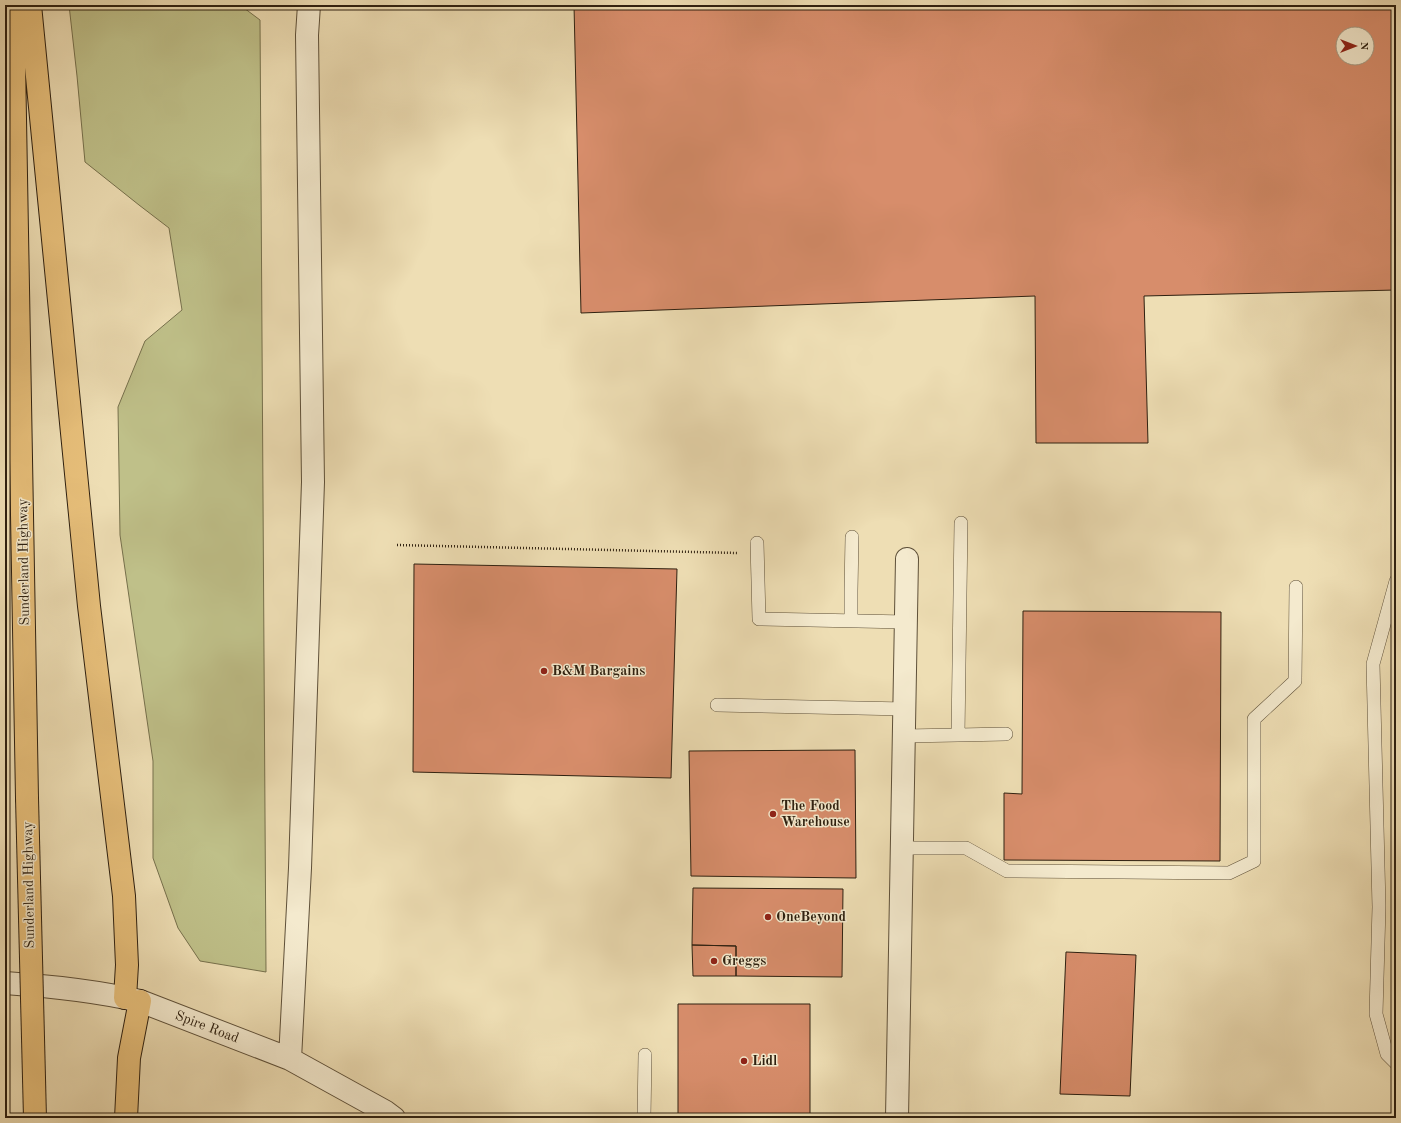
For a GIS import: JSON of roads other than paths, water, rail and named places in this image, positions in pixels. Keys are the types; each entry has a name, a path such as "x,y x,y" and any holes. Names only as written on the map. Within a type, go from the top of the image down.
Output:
{"highway":[{"name":"Sunderland Highway","path":"13,5 27,798 35,1118"},
{"path":"30,5 89,606 124,896 127,965 132,1000 126,1118"}],"street":[{"path":"290,1059 300,868 313,482 307,35 309,5"},
{"path":"897,1118 907,559"},
{"name":"Spire Road","path":"5,983 75,990 132,1000 290,1059 379,1108 394,1118"}],"lane":[{"path":"958,735 961,523"},
{"path":"852,538 852,621"},
{"path":"757,548 759,619 906,622"},
{"path":"1396,581 1373,664 1379,907 1376,1014 1387,1054 1396,1063"},
{"path":"902,848 966,848 1007,871 1229,873 1254,861 1254,719 1295,681 1296,587"},
{"path":"717,706 905,709"},
{"path":"905,736 1006,734"},
{"path":"644,1117 645,1055"}],"place":[{"name":"B&M Bargains","path":"544,671"},
{"name":"The Food Warehouse","path":"773,814"},
{"name":"OneBeyond","path":"768,917"},
{"name":"Greggs","path":"714,961"},
{"name":"Lidl","path":"744,1061"}]}
